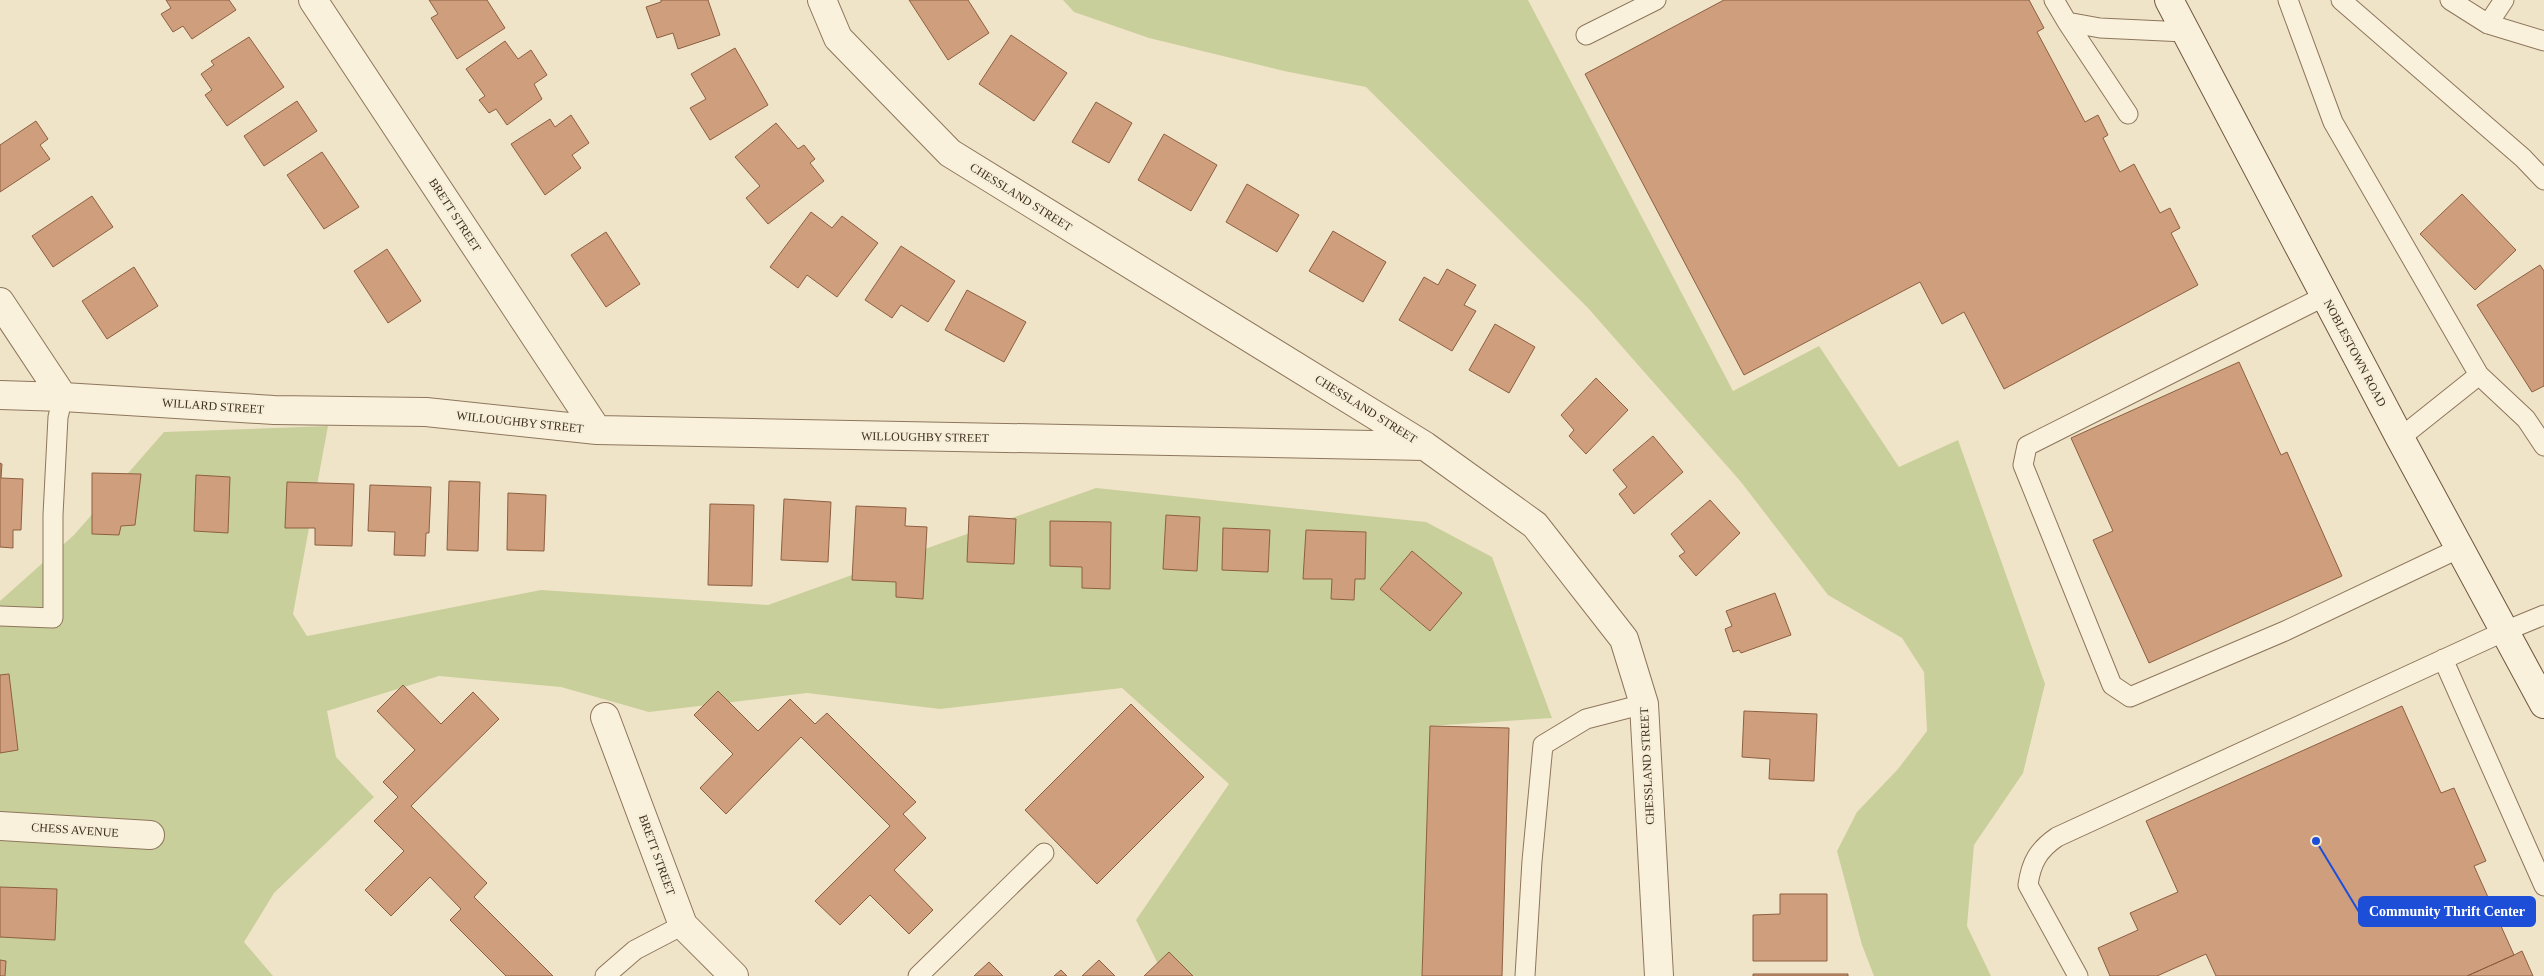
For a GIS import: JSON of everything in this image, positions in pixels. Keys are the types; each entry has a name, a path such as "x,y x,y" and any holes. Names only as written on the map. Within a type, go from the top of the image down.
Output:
{"street":[{"name":"BRETT STREET","path":"313,0 596,430"},
{"name":"CHESSLAND STREET","path":"822,0 838,38 950,153 1425,446 1535,525 1624,639 1644,704 1659,976"},
{"name":"NOBLESTOWN ROAD","path":"2169,0 2400,438 2544,704"},
{"path":"0,302 63,396"},
{"name":"WILLARD STREET","path":"0,395 63,396 274,410 426,412"},
{"name":"WILLOUGHBY STREET","path":"426,412 596,430 1425,446"},
{"name":"BRETT STREET","path":"605,717 683,925 734,976"},
{"name":"CHESS AVENUE","path":"0,826 150,836"}],"lane":[{"path":"1586,35 1656,0"},
{"path":"2054,0 2128,114"},
{"path":"2288,0 2333,122 2479,375 2526,419 2544,446"},
{"path":"2340,0 2523,158 2544,180"},
{"path":"2450,0 2488,24 2544,41"},
{"path":"2488,24 2504,0"},
{"path":"2067,22 2100,28 2185,32"},
{"path":"2325,296 2027,446 2023,465 2112,685 2130,697 2284,631 2460,548"},
{"path":"2400,438 2479,375"},
{"path":"0,616 53,618 57,427 63,396"},
{"path":"2078,976 2028,885 2030,870 2036,856 2045,845 2057,837 2505,631 2544,615"},
{"path":"2443,660 2544,886"},
{"path":"1525,976 1532,861 1543,745 1586,719 1644,704"},
{"path":"918,976 1044,853"},
{"path":"605,976 635,950 683,925"}],"green space":[{"path":"1063,0 1528,0 1733,391 1819,346 1899,467 1958,440 2045,684 2023,773 1974,845 1967,926 1991,976 1874,976 1862,945 1837,851 1857,812 1898,769 1927,731 1924,672 1902,638 1828,595 1741,482 1588,308 1366,87 1284,71 1149,38 1074,12"},
{"path":"328,426 293,614 307,636 541,590 768,605 1096,488 1426,522 1492,557 1552,718 1430,726 1422,976 1164,976 1136,920 1229,784 1122,688 940,709 807,693 649,712 561,687 439,676 327,711 336,757 374,797 274,893 244,942 273,976 0,976 0,601 74,535 164,432"}],"building":[{"path":"166,0 229,0 236,10 192,39 183,26 173,32 161,14 171,8"},
{"path":"429,0 487,0 505,28 457,59 431,18 438,14"},
{"path":"661,0 708,0 720,35 678,49 673,33 657,38 646,7 661,2"},
{"path":"909,0 968,0 989,33 948,60"},
{"path":"1724,0 2029,0 2044,28 2037,32 2085,122 2098,115 2108,135 2103,138 2120,172 2134,164 2160,213 2170,208 2180,228 2171,233 2198,285 2004,389 1964,312 1942,324 1920,282 1744,375 1585,74"},
{"path":"1011,35 1067,73 1034,121 979,84"},
{"path":"249,37 284,87 227,126 205,95 212,90 201,74 214,65 211,61"},
{"path":"505,41 518,59 531,50 547,75 534,84 542,99 507,125 496,109 489,113 479,100 485,96 466,69"},
{"path":"735,48 768,105 710,140 690,108 706,99 691,74"},
{"path":"297,101 317,131 264,166 244,136"},
{"path":"1096,102 1132,123 1109,163 1072,142"},
{"path":"571,115 589,143 572,155 581,168 545,195 511,144 550,119 555,127"},
{"path":"36,121 48,139 40,145 50,159 0,192 0,145"},
{"path":"776,123 798,149 804,145 815,159 810,163 824,181 768,224 746,198 760,186 735,157"},
{"path":"1164,134 1217,165 1191,211 1138,180"},
{"path":"322,152 359,207 324,229 287,175"},
{"path":"1247,184 1299,215 1277,252 1226,222"},
{"path":"2462,194 2516,250 2475,290 2420,234"},
{"path":"92,196 113,227 53,267 32,236"},
{"path":"811,212 832,228 842,216 878,243 837,297 807,275 798,288 770,267"},
{"path":"1333,231 1386,262 1363,302 1309,271"},
{"path":"606,232 640,284 606,307 571,255"},
{"path":"901,246 955,281 928,322 901,305 892,318 865,300"},
{"path":"387,249 421,301 388,323 354,271"},
{"path":"2540,265 2544,271 2544,386 2532,392 2477,305"},
{"path":"134,267 158,306 107,339 82,301"},
{"path":"1447,269 1476,285 1464,305 1476,311 1452,351 1399,320 1424,277 1438,285"},
{"path":"967,290 1026,322 1004,362 945,330"},
{"path":"1495,324 1535,347 1509,393 1469,370"},
{"path":"2239,362 2281,455 2287,452 2342,576 2149,663 2093,540 2113,531 2071,438"},
{"path":"1596,378 1628,410 1586,454 1569,436 1574,430 1561,415"},
{"path":"1653,436 1683,472 1634,514 1619,494 1627,487 1613,470"},
{"path":"0,463 2,464 1,478 23,479 21,530 13,530 13,548 0,547"},
{"path":"92,473 141,474 135,525 121,526 119,535 92,534"},
{"path":"196,475 230,477 228,533 194,531"},
{"path":"449,481 480,482 478,551 447,550"},
{"path":"287,482 354,484 352,546 315,545 315,528 285,528"},
{"path":"370,485 431,487 429,533 426,533 425,556 394,555 395,532 368,531"},
{"path":"508,493 546,495 544,551 507,550"},
{"path":"784,499 831,502 828,562 781,560"},
{"path":"1710,500 1740,533 1696,576 1679,556 1685,552 1671,534"},
{"path":"710,504 754,505 752,586 708,585"},
{"path":"856,506 906,508 905,526 927,527 923,599 896,597 896,582 852,580"},
{"path":"1166,515 1200,517 1197,571 1163,569"},
{"path":"969,516 1016,519 1014,564 967,562"},
{"path":"1050,521 1111,522 1110,589 1082,588 1082,567 1050,566"},
{"path":"1223,528 1270,530 1268,572 1222,570"},
{"path":"1306,530 1366,532 1365,579 1355,579 1354,600 1331,599 1332,579 1303,579"},
{"path":"1412,551 1462,593 1430,631 1380,589"},
{"path":"1775,593 1791,635 1741,653 1739,650 1733,652 1725,629 1732,626 1726,611"},
{"path":"9,674 18,750 0,753 0,675"},
{"path":"403,685 441,724 473,692 499,719 411,806 487,883 474,897 553,976 506,976 450,920 461,909 430,877 391,916 365,890 404,851 374,821 398,797 383,782 415,750 377,711"},
{"path":"718,691 758,731 790,699 815,724 827,713 916,802 903,814 926,838 894,870 933,910 909,934 870,895 840,925 815,901 890,826 801,737 726,814 700,788 733,754 694,715"},
{"path":"1131,704 1204,777 1097,884 1025,810"},
{"path":"2402,706 2441,793 2454,788 2486,861 2474,866 2514,955 2467,976 2216,976 2206,954 2157,976 2110,976 2098,948 2138,930 2130,913 2178,892 2146,821"},
{"path":"1744,711 1817,714 1814,781 1769,779 1770,759 1742,757"},
{"path":"1430,726 1509,728 1502,976 1422,976"},
{"path":"0,887 57,889 55,940 0,937"},
{"path":"1780,894 1827,894 1827,961 1753,961 1753,915 1780,914"},
{"path":"2522,951 2533,976 2467,976 2514,955"},
{"path":"1169,952 1193,976 1144,976"},
{"path":"0,960 6,961 5,976 0,976"},
{"path":"1099,960 1115,976 1082,976"},
{"path":"989,962 1003,976 974,976"},
{"path":"1061,970 1067,976 1054,976"},
{"path":"1753,974 1848,974 1848,976 1753,976"}],"place":[{"name":"Community Thrift Center","path":"2316,841"}]}
